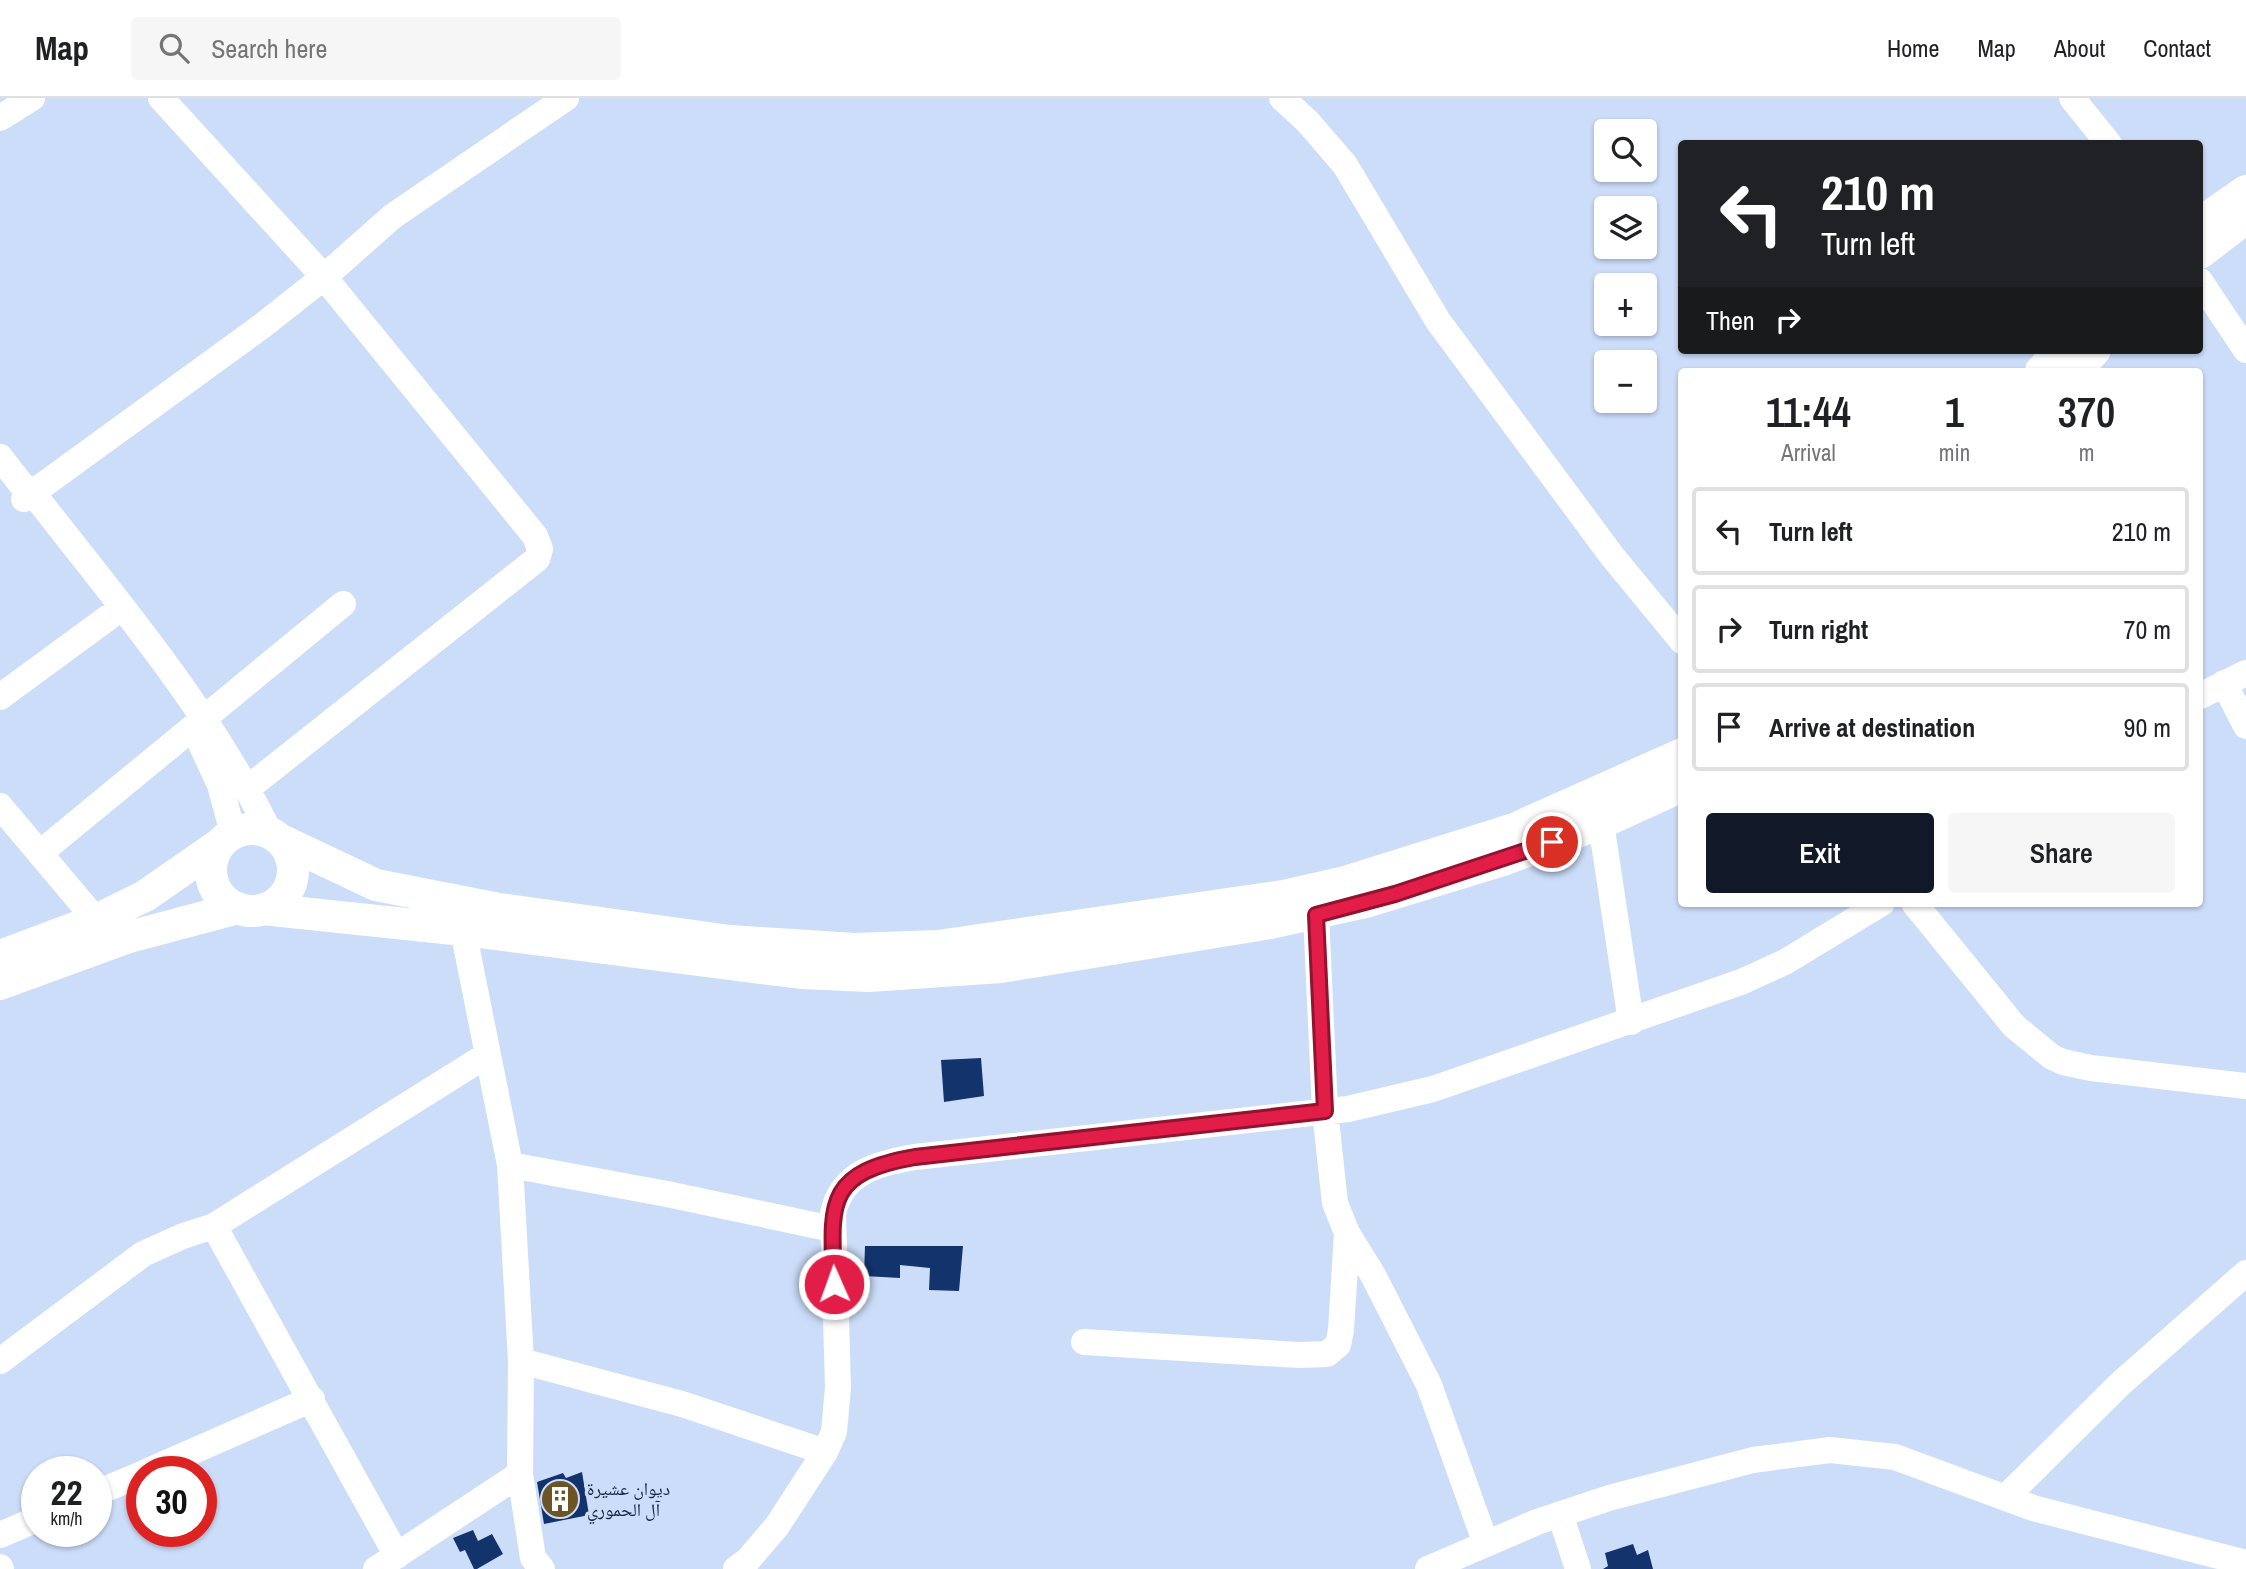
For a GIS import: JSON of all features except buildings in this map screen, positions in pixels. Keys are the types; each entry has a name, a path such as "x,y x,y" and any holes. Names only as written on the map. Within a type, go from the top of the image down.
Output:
{"main road":[{"path":"2203,221 2246,191"},
{"path":"2203,251 2246,218"},
{"path":"2044,368 2056,354"},
{"path":"2079,368 2091,354"},
{"path":"0,957 96,920 168,883 226,839 245,829 275,836 376,885 499,909 730,941 854,949 938,946 1250,901 1345,882 1514,830 1678,756"},
{"path":"226,839 211,864 212,875 220,895 250,909 463,930 801,973 869,976 1001,967 1316,915 1376,900 1503,860 1601,823 1678,788"},
{"path":"0,984 128,937 250,909 283,897 293,874 293,862 275,836"}],"street":[{"path":"0,118 32,98"},
{"path":"161,98 324,277 535,536 540,550 537,559 248,788"},
{"path":"26,492 161,401 324,277 393,216 566,98"},
{"path":"1282,98 1308,122 1345,165 1438,321 1612,556 1678,636"},
{"path":"2073,98 2106,140"},
{"path":"2203,286 2246,350"},
{"path":"0,457 248,788 275,836"},
{"path":"26,492 109,617 200,724 220,785 226,839"},
{"path":"40,853 343,604"},
{"path":"0,697 109,617"},
{"path":"2203,694 2235,678 2246,726"},
{"path":"0,806 96,920"},
{"path":"1601,823 1630,1022"},
{"path":"736,1569 748,1560 777,1526 825,1452 834,1433 838,1408 832,1229 835,1203 842,1189 853,1178 872,1166 889,1161 1134,1131 1325,1111 1407,1097 1630,1022 1776,967 1875,907"},
{"path":"1917,907 2014,1026 2052,1057 2091,1068 2246,1086"},
{"path":"1316,915 1325,1111 1335,1203 1347,1233 1379,1286 1429,1385 1486,1544"},
{"path":"463,930 510,1165 521,1362 520,1474 536,1565"},
{"path":"0,1360 143,1254 214,1226 487,1055"},
{"path":"510,1165 667,1194 832,1229"},
{"path":"214,1226 312,1399 386,1562 520,1474"},
{"path":"1084,1342 1299,1355 1328,1354 1338,1345 1341,1330 1347,1233"},
{"path":"2006,1497 2120,1384 2246,1273"},
{"path":"521,1362 681,1404 825,1452"},
{"path":"183,1456 312,1399"},
{"path":"1428,1569 1560,1514 1609,1498 1754,1460 1830,1450 1895,1457 2033,1508 2246,1563"},
{"path":"1560,1514 1578,1569"},
{"path":"0,1535 21,1526"}],"place":[{"name":"ديوان عشيرة آل الحموري","path":"560,1499"}],"route":[{"path":"834,1284 832,1229 835,1203 842,1189 872,1166 915,1157 1325,1111 1316,915 1395,894 1552,842"}]}
